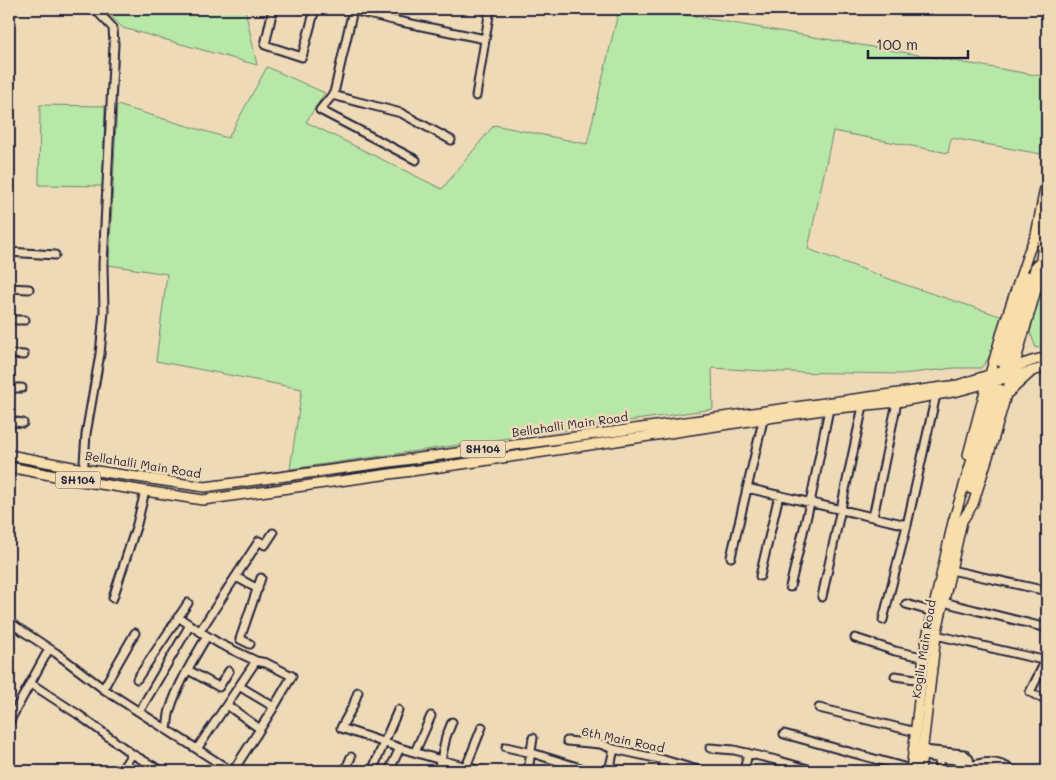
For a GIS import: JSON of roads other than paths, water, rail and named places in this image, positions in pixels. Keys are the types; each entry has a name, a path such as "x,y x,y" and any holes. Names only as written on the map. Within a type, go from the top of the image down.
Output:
{"main road":[{"path":"958,521 996,386 1032,280 1047,177"},
{"path":"979,413 996,386 1012,376 1005,362 1026,277 1040,235 1047,222"},
{"path":"966,382 983,371 1005,362 1022,342 1038,283 1040,235"},
{"path":"996,386 1025,377 1036,364 1025,350 1022,342"},
{"name":"SH104","path":"996,386 1001,379 1012,376 1047,357"},
{"name":"Bellahalli Main Road","path":"996,386 1005,362"},
{"name":"SH104","path":"1005,362 1036,364 1047,367"},
{"name":"Bellahalli Main Road","path":"9,467 81,481 203,500 476,462 958,385 966,382 996,386"},
{"name":"Bellahalli Main Road","path":"9,455 83,469 205,487 765,415 897,402 996,386"},
{"name":"Kogilu Main Road","path":"914,770 922,680 936,635 940,601 958,521 973,504 996,386"},
{"path":"958,391 969,392 975,395 980,405 955,496 958,521"},
{"name":"Kogilu Main Road","path":"914,770 922,753 928,633 933,612 940,601 951,570 958,521"}],"street":[{"path":"81,481 86,434 100,354 104,312 103,265 114,44 112,28 95,9"},
{"path":"273,9 265,45 302,57 315,9"},
{"path":"476,96 490,9"},
{"path":"416,160 320,110 334,93 350,10 485,39"},
{"path":"332,95 401,113 452,140"},
{"path":"9,252 55,256"},
{"path":"9,288 28,289"},
{"path":"9,320 25,320"},
{"path":"9,354 24,355"},
{"path":"9,388 22,388"},
{"path":"883,620 907,526 936,396"},
{"path":"872,517 897,402"},
{"path":"822,597 863,406"},
{"path":"790,587 830,409"},
{"path":"731,557 765,415"},
{"path":"9,422 23,423"},
{"path":"747,488 907,526"},
{"path":"113,598 137,524 145,491"},
{"path":"760,576 779,495"},
{"path":"200,631 259,541 263,548 273,533"},
{"path":"951,570 1047,591"},
{"path":"236,577 258,589"},
{"path":"250,644 240,639 261,578"},
{"path":"940,601 1047,628"},
{"path":"137,679 188,603"},
{"path":"906,604 933,612"},
{"path":"9,622 103,688 232,771 292,676 220,644 178,617"},
{"path":"139,712 190,625"},
{"path":"103,688 135,633"},
{"path":"936,635 1046,660 1030,692 1047,701"},
{"path":"167,730 169,712 176,693 207,636"},
{"path":"855,638 895,651 928,658"},
{"path":"9,722 49,649"},
{"path":"197,749 256,661"},
{"path":"188,670 219,687 229,671"},
{"path":"895,676 922,680"},
{"path":"30,683 79,714 132,754 162,771"},
{"path":"239,686 274,707"},
{"path":"358,692 342,728 384,744 463,768 481,771"},
{"path":"227,705 260,729"},
{"path":"819,708 916,732"},
{"path":"372,771 398,710"},
{"path":"415,752 431,716"},
{"path":"437,771 452,722"},
{"path":"463,768 482,727"},
{"path":"784,734 914,770"},
{"path":"528,771 533,738"},
{"name":"6th Main Road","path":"568,740 600,744 701,771"},
{"path":"506,747 590,771"},
{"path":"389,771 400,748"},
{"path":"710,748 748,753 815,771"},
{"path":"609,771 614,749"},
{"path":"744,771 748,753"},
{"path":"922,753 940,755 964,754 971,765 977,770 998,771"},
{"path":"122,771 132,754"},
{"path":"938,771 940,755"},
{"path":"345,771 351,757"},
{"path":"662,771 664,760"},
{"path":"971,765 980,762 990,762 1005,766 1014,771"}]}
